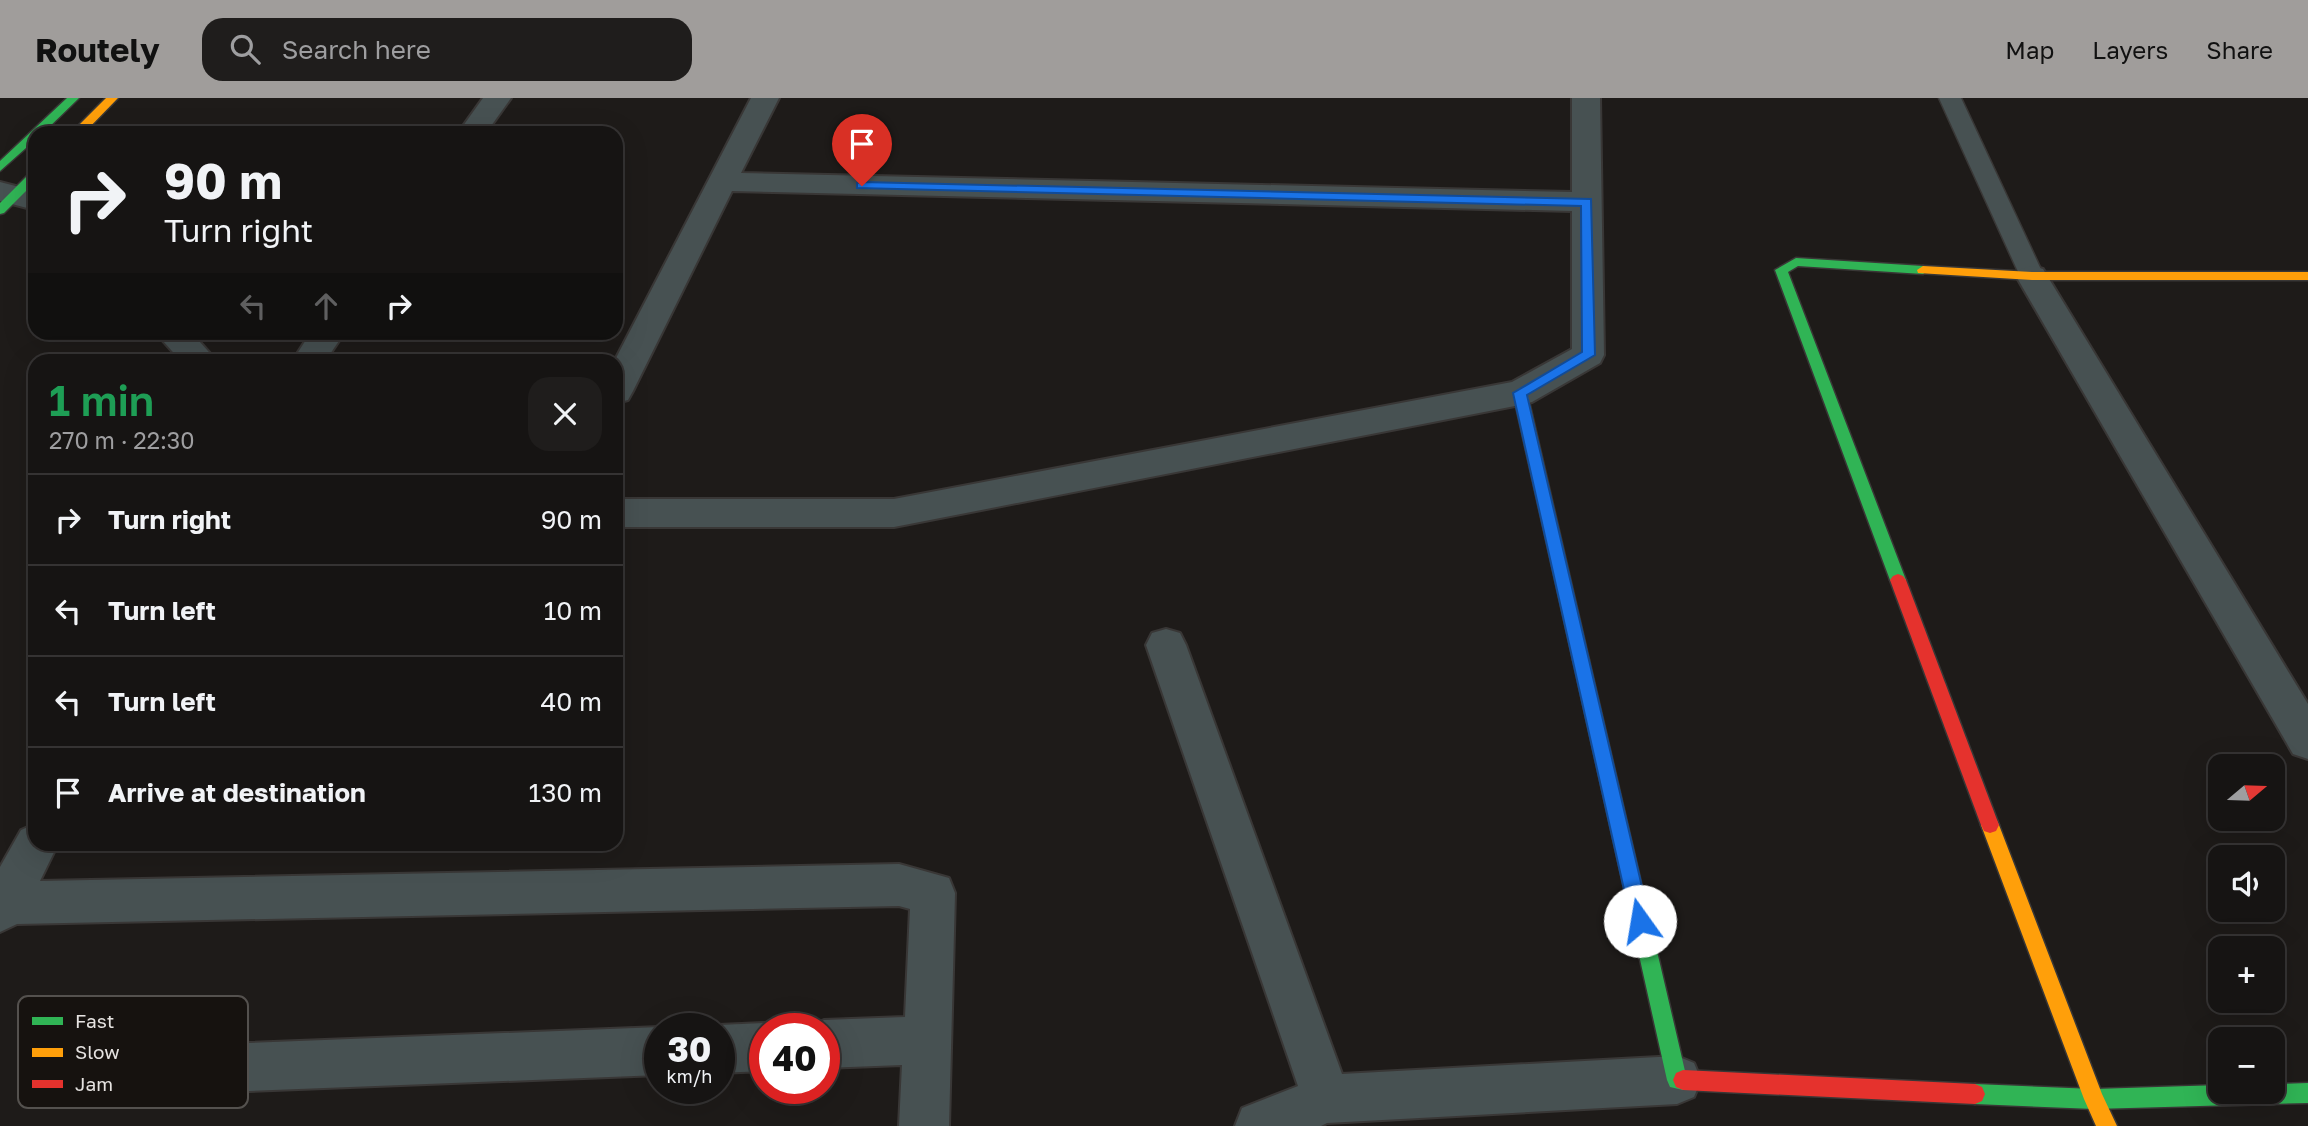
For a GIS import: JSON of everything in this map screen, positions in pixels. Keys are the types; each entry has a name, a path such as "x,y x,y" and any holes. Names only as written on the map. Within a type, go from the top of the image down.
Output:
{"street":[{"path":"43,126 73,98"},
{"path":"84,126 112,98"},
{"path":"477,126 497,98"},
{"path":"623,377 765,98"},
{"path":"623,513 894,513 1520,393 1588,355 1586,98"},
{"path":"0,167 28,140"},
{"path":"722,182 1587,202"},
{"path":"2107,1126 2094,1099 1780,270 1796,262 2032,276 2308,276"},
{"path":"2032,276 2308,741"},
{"path":"179,340 194,354"},
{"path":"1520,393 1676,1080"},
{"path":"1167,645 1327,1099"},
{"path":"32,851 2,907 899,885 933,893 924,1126"},
{"path":"840,1043 927,1040"},
{"path":"248,1067 644,1052"},
{"path":"1260,1126 1327,1099 1676,1080 2094,1099 2308,1093"}],"lane":[{"path":"1950,98 2032,276"}],"traffic: fast":[{"path":"43,126 73,98"},
{"path":"0,167 28,141"},
{"path":"0,210 28,182"},
{"path":"1898,580 1781,270 1796,262 1923,270"},
{"path":"1581,660 1677,1080 1683,1080"},
{"path":"1975,1094 2094,1099 2308,1093"}],"traffic: slow":[{"path":"84,126 112,98"},
{"path":"1923,270 2032,276 2308,276"},
{"path":"1520,393 1581,660"},
{"path":"1990,825 2094,1099 2107,1126"}],"traffic: jam":[{"path":"1898,580 1990,825"},
{"path":"1683,1080 1975,1094"}],"route":[{"path":"862,186 1587,202 1588,355 1520,393 1640,921"}]}
